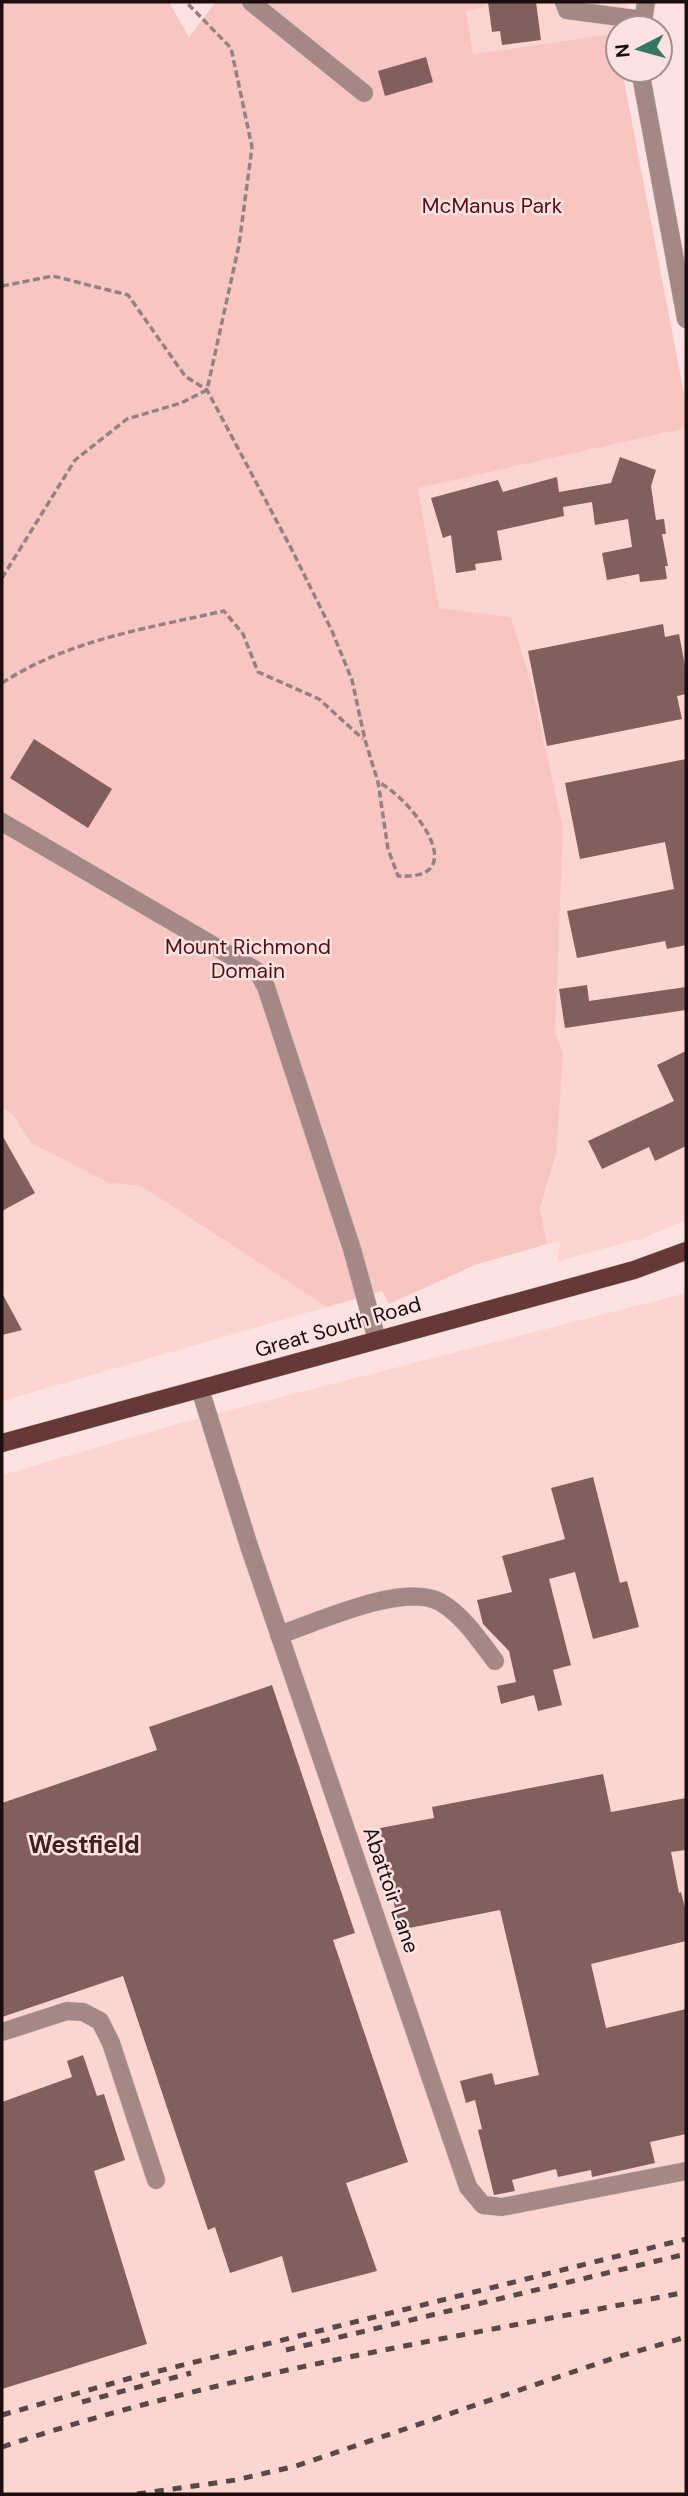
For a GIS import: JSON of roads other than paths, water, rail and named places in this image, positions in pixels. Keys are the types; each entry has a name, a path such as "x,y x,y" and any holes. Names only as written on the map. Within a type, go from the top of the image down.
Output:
{"main road":[{"name":"Great South Road","path":"2,1444 634,1270 686,1251"}],"street":[{"path":"251,2 363,93"},
{"path":"564,2 567,10 604,17"},
{"path":"643,84 686,319"},
{"path":"2,822 257,971 266,988 352,1249 377,1340"},
{"name":"Abattoir Lane","path":"200,1389 279,1635 468,2187 484,2205 502,2207 686,2171"},
{"path":"279,1635 390,1598 416,1596 439,1601 455,1612 495,1661"},
{"path":"2,2032 67,2011 83,2012 100,2021 111,2043 156,2180"}],"railway":[{"path":"2,2415 131,2378 686,2239"},
{"path":"286,2350 686,2254"},
{"path":"2,2447 86,2421 256,2377 427,2341 686,2292"},
{"path":"137,2494 236,2480 296,2466 614,2358 686,2337"},
{"path":"82,2402 191,2373"}],"district":[{"name":"Westfield","path":"84,1845"}],"park label":[{"name":"McManus Park","path":"492,206"},
{"name":"Mount Richmond Domain","path":"248,959"}]}
